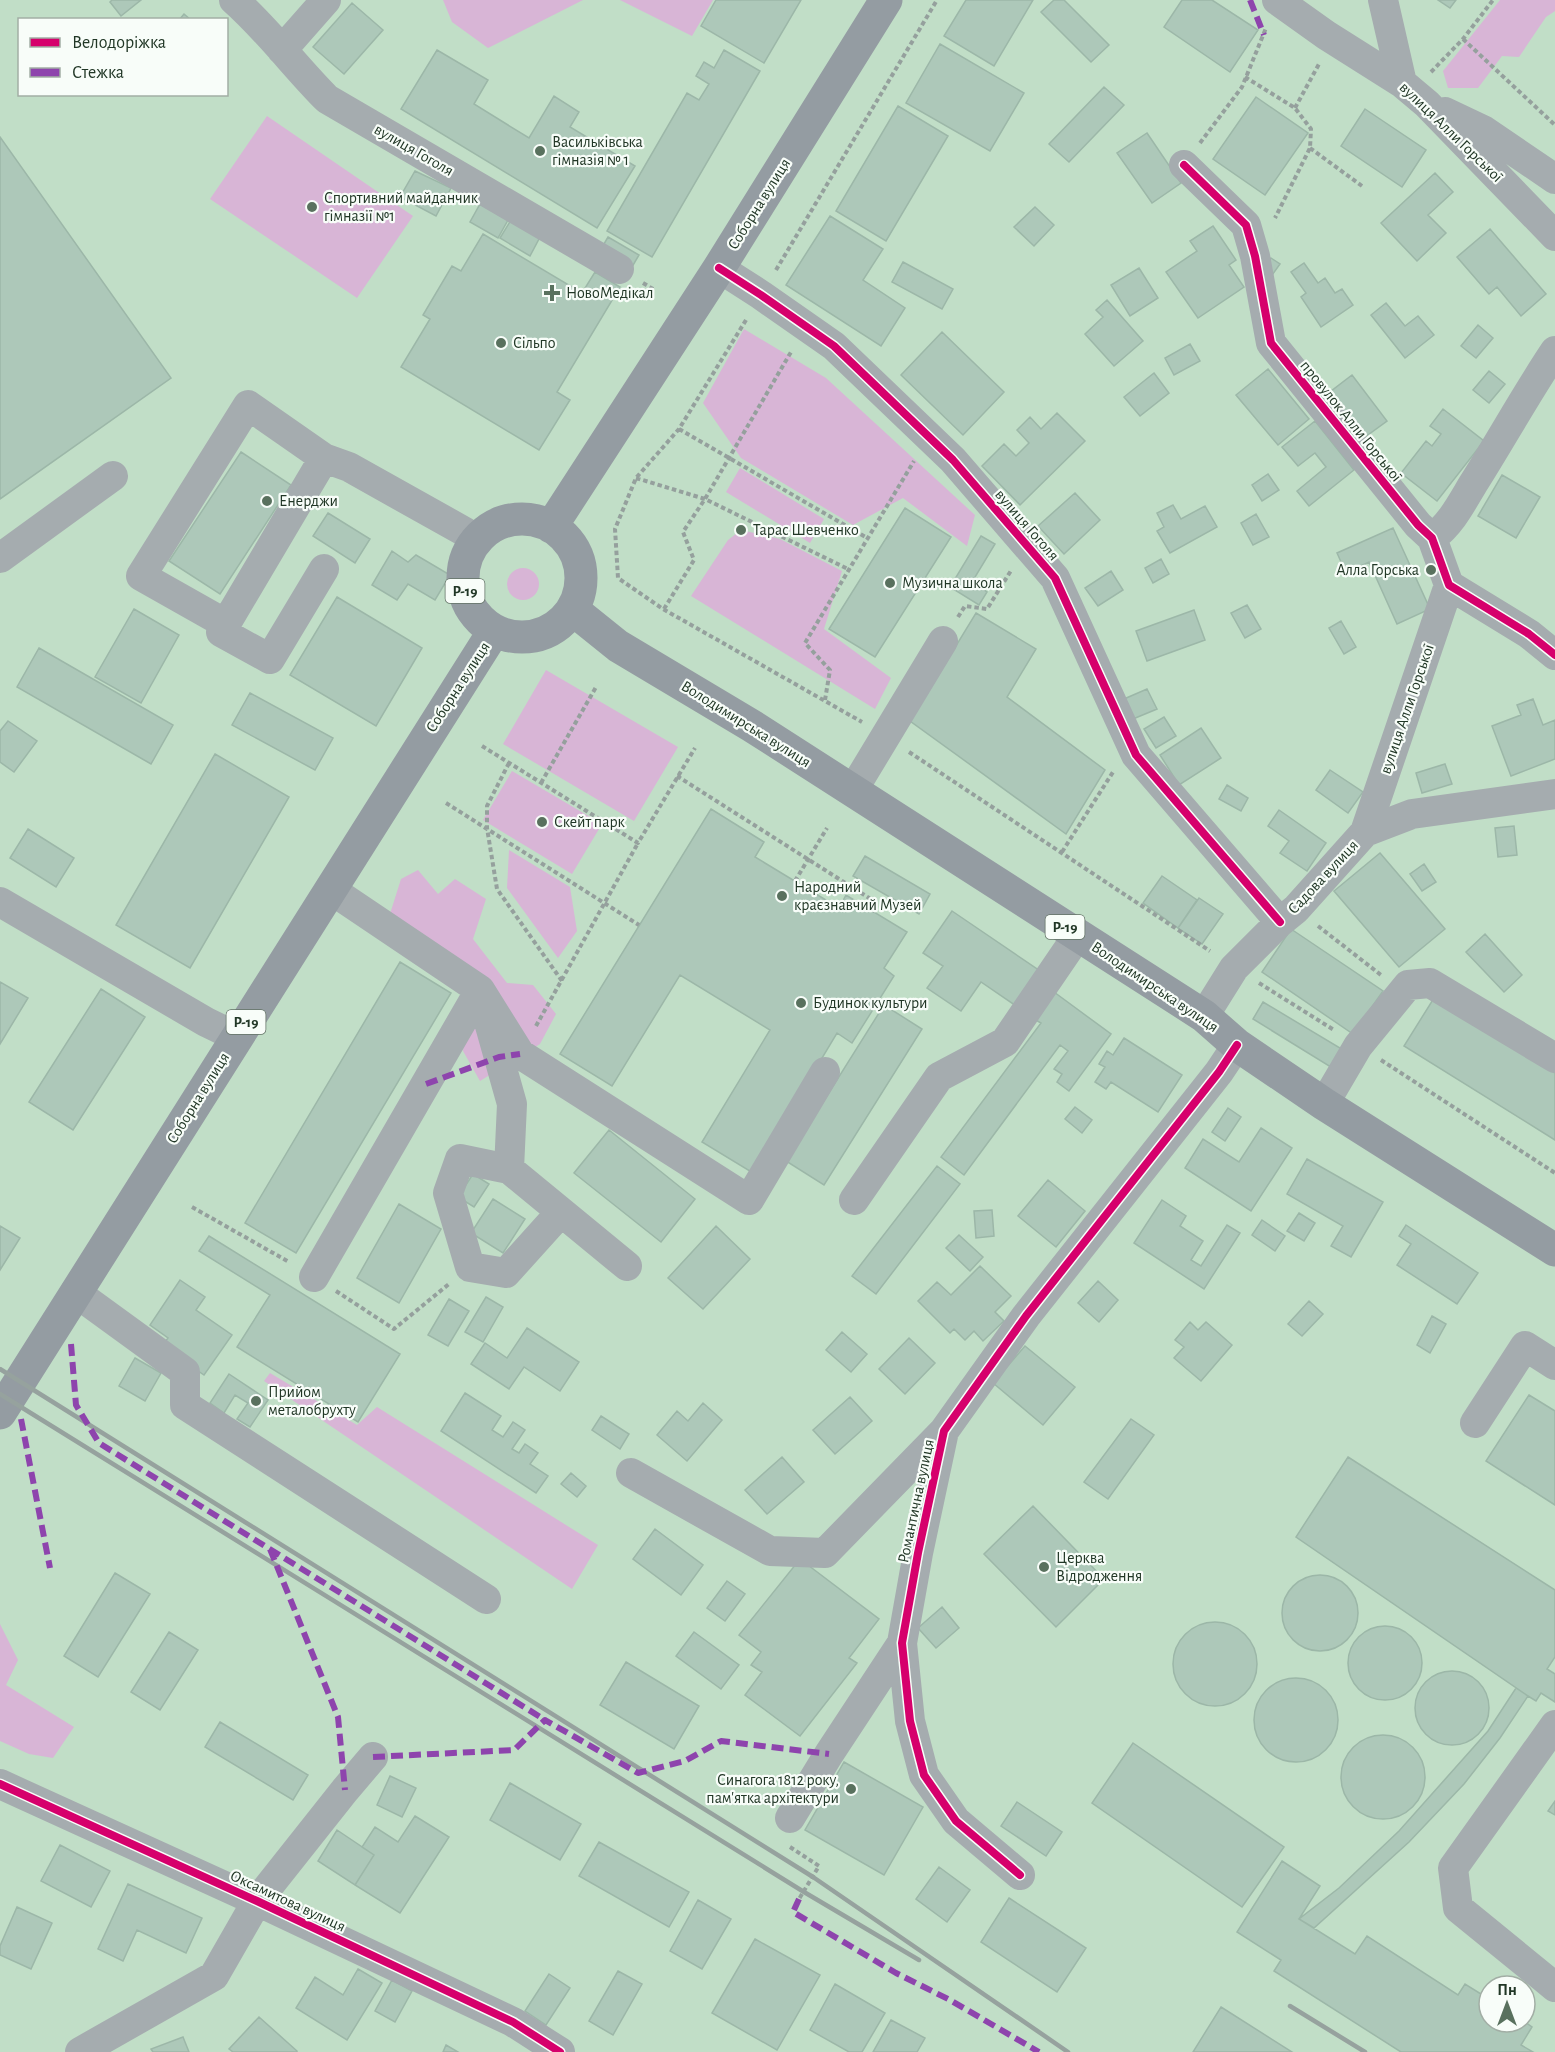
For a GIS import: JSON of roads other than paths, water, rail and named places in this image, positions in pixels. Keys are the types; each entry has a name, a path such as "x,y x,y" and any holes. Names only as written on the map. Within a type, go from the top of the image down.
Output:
{"main road":[{"name":"Соборна вулиця","path":"551,527 719,268 886,0"},
{"path":"474,543 488,530 505,522 524,519 542,523 558,532 571,545 579,562 581,581 577,599 568,616 553,629 534,636 513,637 494,631"},
{"name":"Р-19","path":"474,543 465,561 462,581 467,601 478,618 494,631"},
{"name":"Володимирська вулиця","path":"572,609 618,646 752,726 1204,1016 1237,1045 1324,1104 1555,1250"},
{"name":"Соборна вулиця","path":"0,1413 494,631"}],"street":[{"name":"вулиця Гоголя","path":"234,0 327,99 619,269"},
{"path":"282,50 326,0"},
{"name":"вулиця Алли Горської","path":"1277,0 1333,40 1402,83 1427,104 1555,236"},
{"path":"1383,0 1402,83"},
{"path":"1427,104 1484,130 1555,178"},
{"name":"провулок Алли Горської","path":"1184,165 1246,225 1255,256 1271,343 1418,525 1432,538 1449,585"},
{"name":"вулиця Гоголя","path":"719,268 834,346 953,460 1055,578 1136,755 1288,915"},
{"path":"1432,538 1445,529 1530,387 1555,351"},
{"path":"226,624 141,576 248,405 324,458 349,467 465,532 474,543"},
{"path":"324,458 221,632 270,659 324,569"},
{"path":"0,558 113,476"},
{"path":"1449,585 1530,634 1555,655"},
{"name":"вулиця Алли Горської","path":"1365,832 1449,585"},
{"path":"853,790 943,641"},
{"name":"Садова вулиця","path":"1204,1016 1234,968 1288,915 1365,832 1412,814 1555,794"},
{"path":"330,889 480,990 520,1054 749,1200 825,1072"},
{"path":"0,902 206,1022 237,1037"},
{"path":"854,1200 939,1077 1005,1042 1078,935"},
{"path":"1324,1104 1359,1046 1408,984 1430,983 1555,1058"},
{"path":"480,990 512,1104 509,1169"},
{"path":"314,1277 480,990"},
{"name":"Романтична вулиця","path":"1020,1875 956,1821 924,1775 910,1721 902,1643 944,1431 1026,1316 1219,1072 1237,1045"},
{"path":"561,1212 506,1273 470,1267 448,1193 460,1159 509,1169 627,1266"},
{"path":"75,1292 185,1372 185,1405 486,1599"},
{"path":"1475,1423 1525,1346 1555,1365"},
{"path":"631,1473 770,1551 825,1553 944,1431"},
{"path":"788,1832 829,1754 902,1643"},
{"path":"1555,1725 1453,1868 1458,1908 1555,1987"},
{"path":"80,2052 214,1976 257,1901 374,1757"},
{"name":"Оксамитова вулиця","path":"0,1784 257,1901 513,2022 560,2052"}],"railway":[{"path":"0,1369 813,1877 1068,2052"},
{"path":"0,1394 804,1892 919,1960"},
{"path":"1290,2006 1365,2052"}],"place":[{"name":"Васильківська гімназія № 1","path":"540,151"},
{"name":"Спортивний майданчик гімназії №1","path":"312,207"},
{"name":"НовоМедікал","path":"552,293"},
{"name":"Сільпо","path":"501,343"},
{"name":"Енерджи","path":"267,501"},
{"name":"Тарас Шевченко","path":"741,530"},
{"name":"Алла Горська","path":"1431,570"},
{"name":"Музична школа","path":"890,583"},
{"name":"Скейт парк","path":"542,822"},
{"name":"Народний краєзнавчий Музей","path":"782,896"},
{"name":"Будинок культури","path":"801,1003"},
{"name":"Прийом металобрухту","path":"256,1401"},
{"name":"Церква Відродження","path":"1044,1567"},
{"name":"Синагога 1812 року, пам'ятка архітектури","path":"851,1789"}]}
